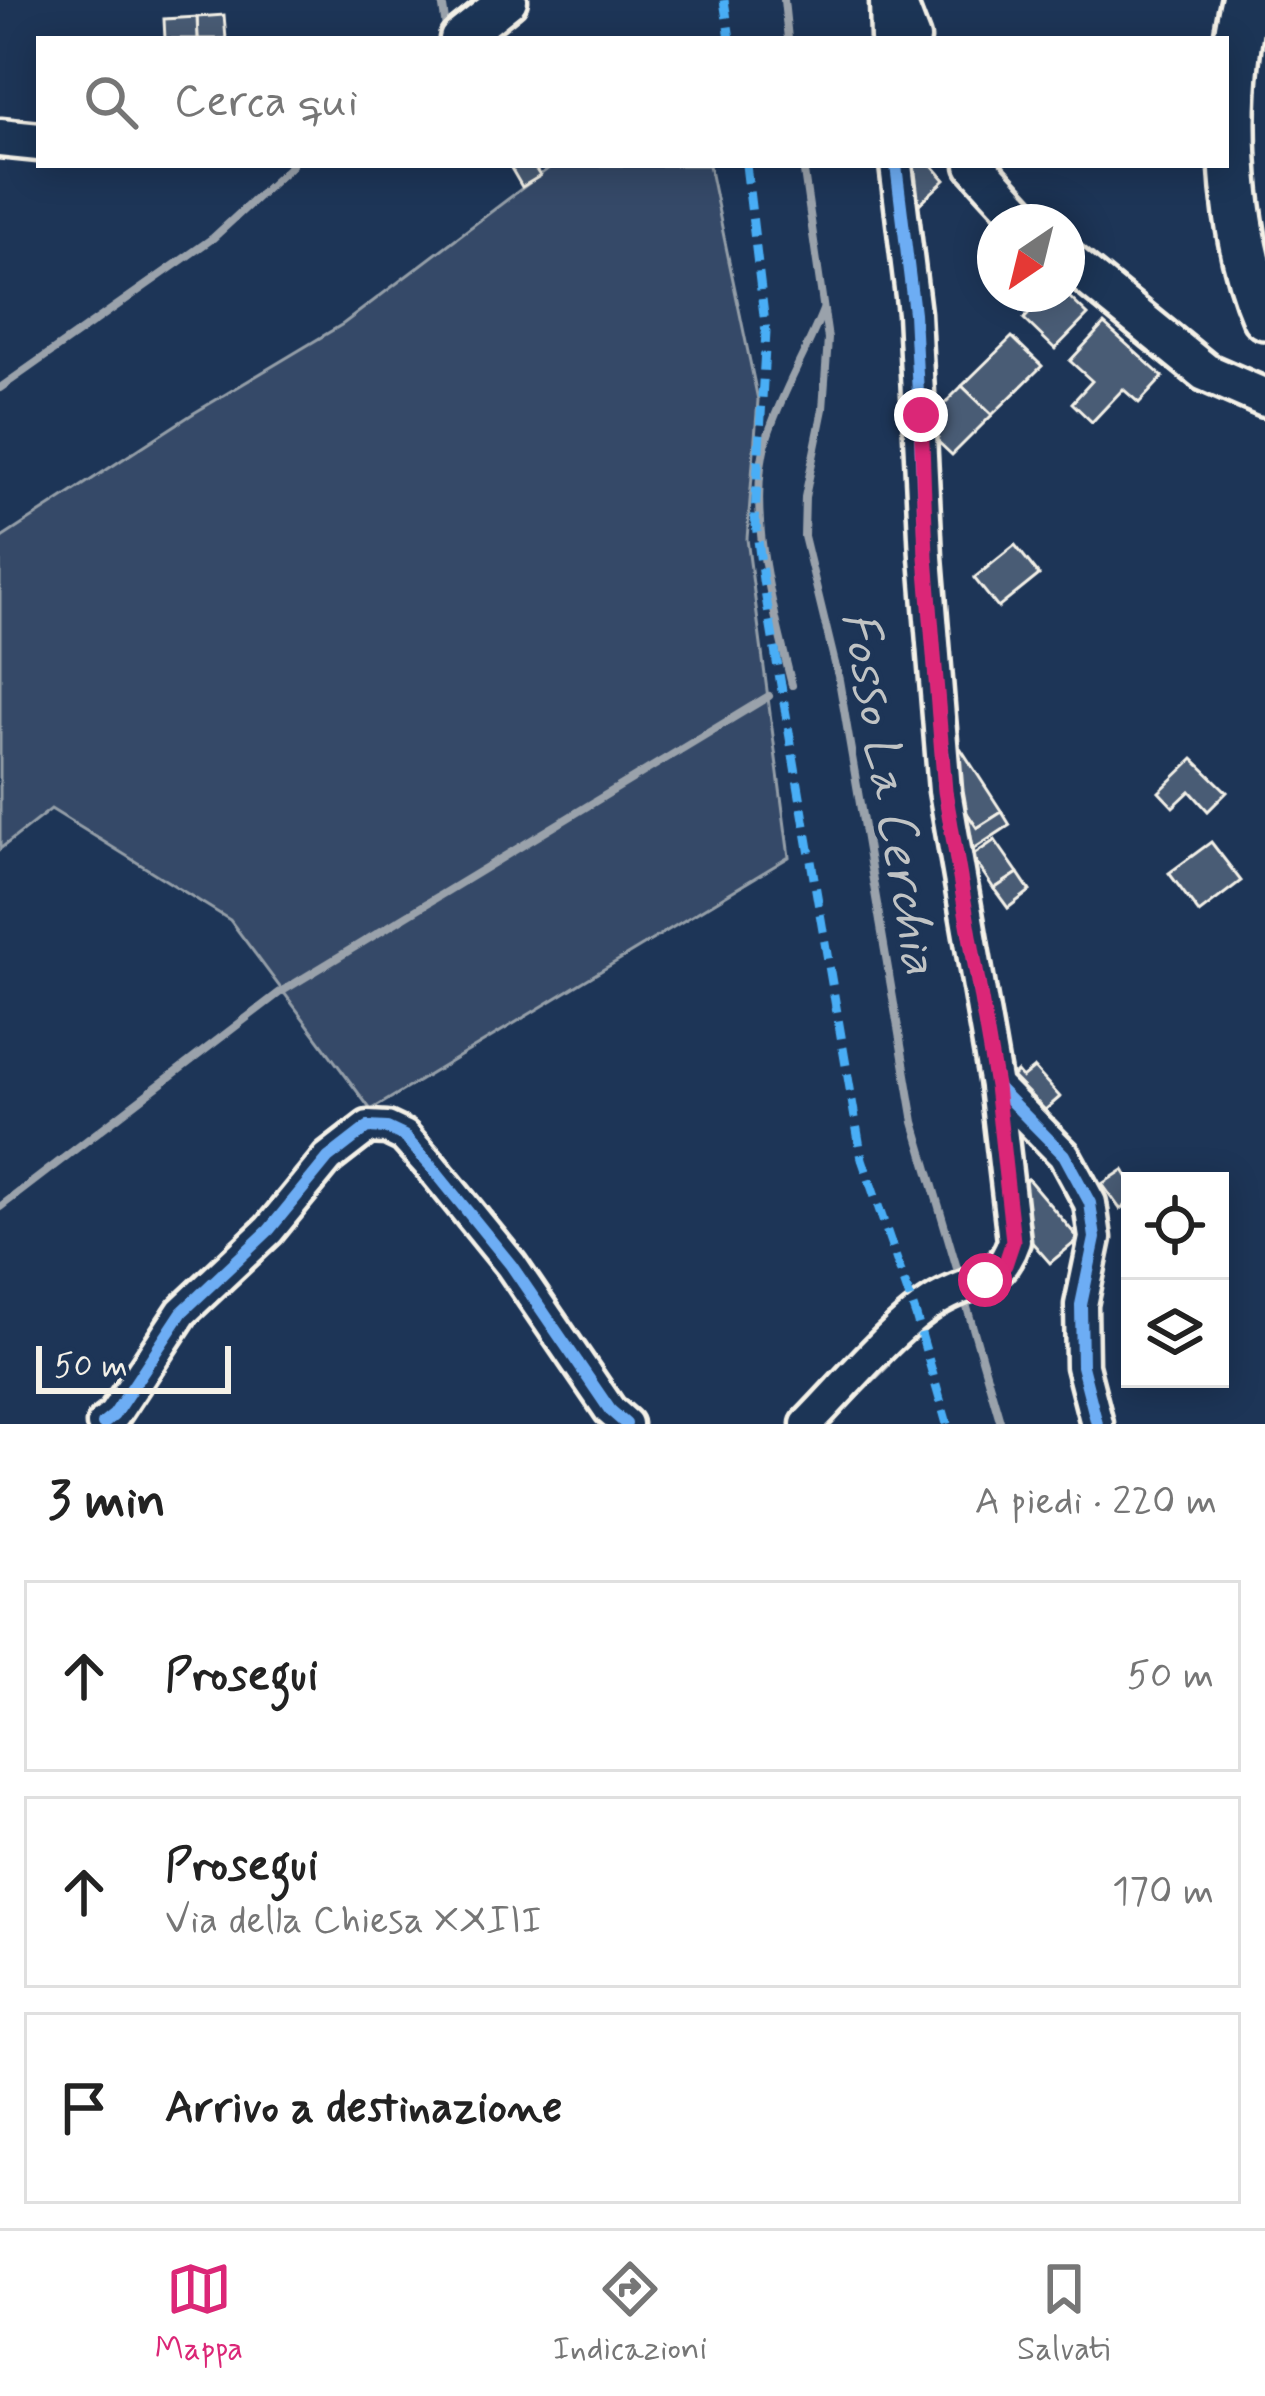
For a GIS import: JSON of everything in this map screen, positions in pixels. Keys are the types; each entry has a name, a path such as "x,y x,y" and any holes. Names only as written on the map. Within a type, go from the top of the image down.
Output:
{"main road":[{"path":"1246,0 1236,43 1233,160 1244,234 1265,316"}],"street":[{"path":"464,36 508,0"},
{"path":"886,0 887,36"},
{"path":"896,0 910,36"},
{"path":"0,138 36,142"},
{"path":"807,1424 916,1316 941,1297 985,1280 1005,1265 1013,1241 996,1086 945,791 926,557 914,313 896,168"},
{"path":"978,168 1011,204"},
{"path":"1085,275 1205,372 1265,398"},
{"path":"996,1086 1064,1155 1090,1203 1095,1238 1081,1305 1082,1366 1097,1424"},
{"path":"103,1424 114,1415 182,1312 269,1230 328,1158 368,1127 387,1128 404,1136 429,1164 511,1265 610,1410 626,1424"}],"shaded area":[{"path":"549,168 710,168 758,400 747,539 789,857 371,1110 230,920 51,809 0,849 0,539 194,413 343,324"}],"building":[{"path":"224,15 226,36 198,36 197,17"},
{"path":"197,17 198,36 165,36 164,19"},
{"path":"511,168 535,168 540,176 522,187"},
{"path":"913,168 935,168 945,180 917,206 903,190 902,178"},
{"path":"1030,312 1088,315 1055,349 1024,319"},
{"path":"1104,324 1163,377 1139,403 1123,389 1092,422 1072,403 1092,381 1070,361"},
{"path":"1012,337 1042,366 992,415 962,386"},
{"path":"962,386 992,415 952,455 932,436 943,425 933,415"},
{"path":"1015,545 1039,575 998,608 974,578"},
{"path":"961,749 1002,812 977,828 949,785 947,758"},
{"path":"1193,759 1227,792 1208,811 1190,791 1173,807 1159,792"},
{"path":"965,810 977,828 1002,812 1010,825 969,852 954,818"},
{"path":"995,840 1018,873 994,889 972,856"},
{"path":"1211,842 1241,881 1199,913 1169,873"},
{"path":"1018,873 1030,891 1008,908 994,889"},
{"path":"1034,1068 1060,1097 1035,1119 1004,1085 1017,1072 1022,1078"},
{"path":"1123,1170 1121,1208 1120,1209 1102,1184"},
{"path":"1028,1179 1079,1239 1050,1263 1023,1232 1018,1188"}],"waterway":[{"path":"442,0 447,35"},
{"name":"Fosso La Cerchia","path":"784,0 788,36"},
{"path":"0,388 213,238 289,168"},
{"name":"Fosso La Cerchia","path":"803,168 828,339 823,409 805,497 804,536 839,680 914,1122 961,1282"},
{"path":"792,685 764,562 761,466 773,422 823,310"},
{"path":"0,1207 279,993 769,696"},
{"name":"Fosso La Cerchia","path":"964,1297 1001,1424"},
{"path":"840,1410 886,1365"}],"marked path":[{"path":"724,0 730,36"},
{"path":"746,168 766,332 755,516 763,580 862,1159 947,1424"}],"cycle path":[{"path":"896,168 914,313 926,557 945,791 996,1086 1064,1155 1090,1203 1095,1238 1081,1305 1082,1366 1097,1424"},
{"path":"103,1424 114,1415 182,1312 269,1230 328,1158 368,1127 387,1128 404,1136 429,1164 511,1265 610,1410 626,1424"}],"route":[{"path":"921,415 926,557 945,791 996,1086 1013,1241 1005,1265 985,1280"}]}
